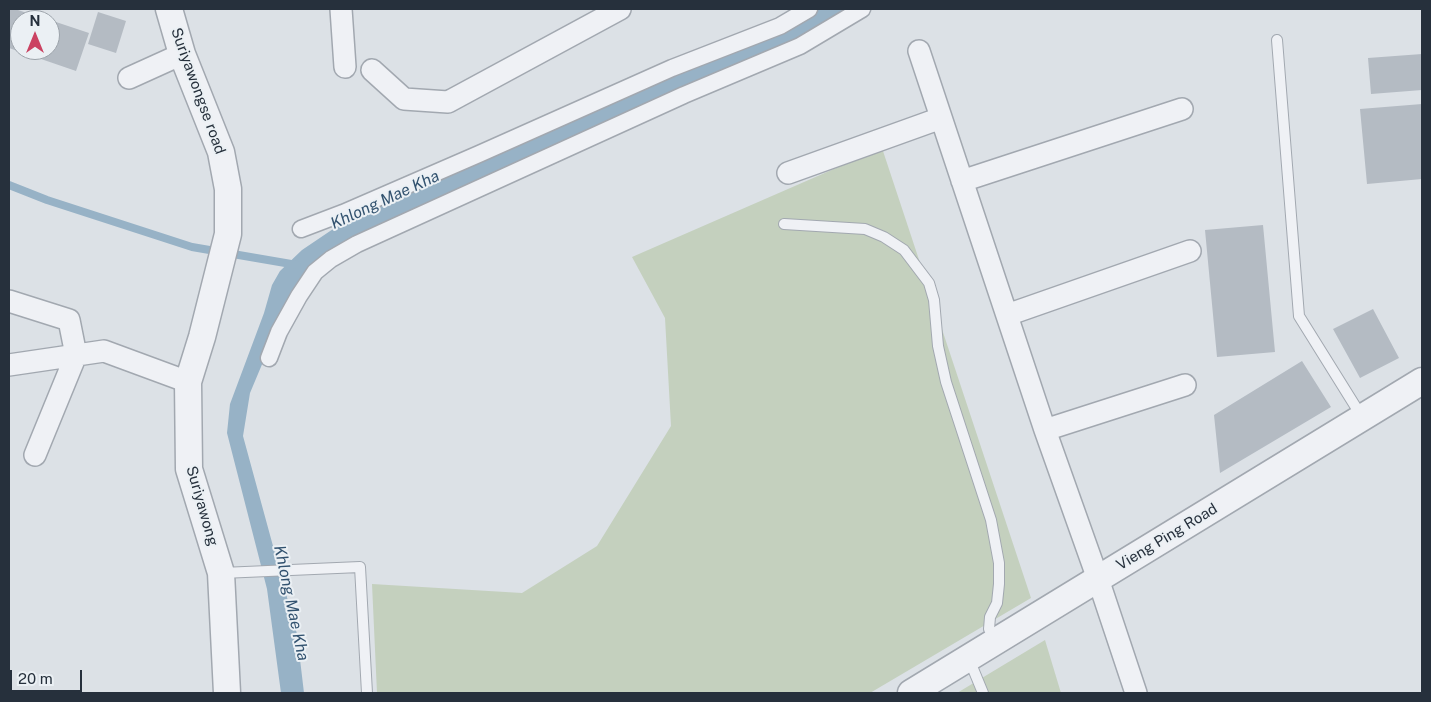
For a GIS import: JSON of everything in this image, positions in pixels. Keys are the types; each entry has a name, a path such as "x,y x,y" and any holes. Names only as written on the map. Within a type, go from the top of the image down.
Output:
{"street":[{"name":"Suriyawongse road","path":"169,9 182,54 221,152 228,189 228,234"},
{"path":"341,9 345,67"},
{"path":"372,70 404,99 448,102 620,9"},
{"path":"300,229 343,213 672,68 780,26 809,9"},
{"path":"269,358 279,332 299,296 315,272 331,259 357,244 676,99 800,46 862,9"},
{"path":"919,51 1045,430 1136,693"},
{"path":"129,78 182,54"},
{"path":"962,181 1182,110"},
{"path":"788,173 941,118"},
{"name":"Suriyawong","path":"228,234 188,382 189,469 221,573 228,693"},
{"path":"1007,315 1190,251"},
{"path":"9,300 69,320 76,355 35,456"},
{"path":"9,365 104,350 188,382"},
{"name":"Vieng Ping Road","path":"911,693 1422,381"},
{"path":"1045,430 1185,385"}],"lane":[{"path":"1277,40 1299,316 1363,418"},
{"path":"784,224 865,229 884,237 904,250 928,283 934,300 938,346 946,382 991,520 999,563 997,603 990,617 989,629 995,642"},
{"path":"221,573 360,567 366,693"},
{"path":"968,658 984,693"}],"green space":[{"path":"882,148 1031,598 870,693 377,693 372,584 522,593 597,546 671,426 665,318 632,257"},
{"path":"1045,640 1061,693 957,693"}],"water":[{"path":"818,9 857,9 799,43 682,91 346,241 312,266 276,331 250,393 243,436 297,634 304,693 281,693 267,589 227,433 230,404 264,313 272,285 280,271 302,250 342,223 480,157 670,75 774,35"}],"building":[{"path":"9,9 15,9 18,10 10,10 9,48"},
{"path":"98,12 126,21 116,53 88,44"},
{"path":"60,23 89,33 76,71 44,60 60,60"},
{"path":"1422,54 1422,90 1371,94 1368,58"},
{"path":"1422,104 1422,179 1367,184 1360,109"},
{"path":"1263,225 1275,352 1217,357 1205,230"},
{"path":"1373,309 1399,358 1360,378 1333,329"},
{"path":"1302,361 1331,407 1220,473 1214,415"}],"waterway":[{"path":"9,185 47,200 192,247 297,265"}],"water label":[{"name":"Khlong Mae Kha","path":"385,200"},
{"name":"Khlong Mae Kha","path":"291,603"}]}
